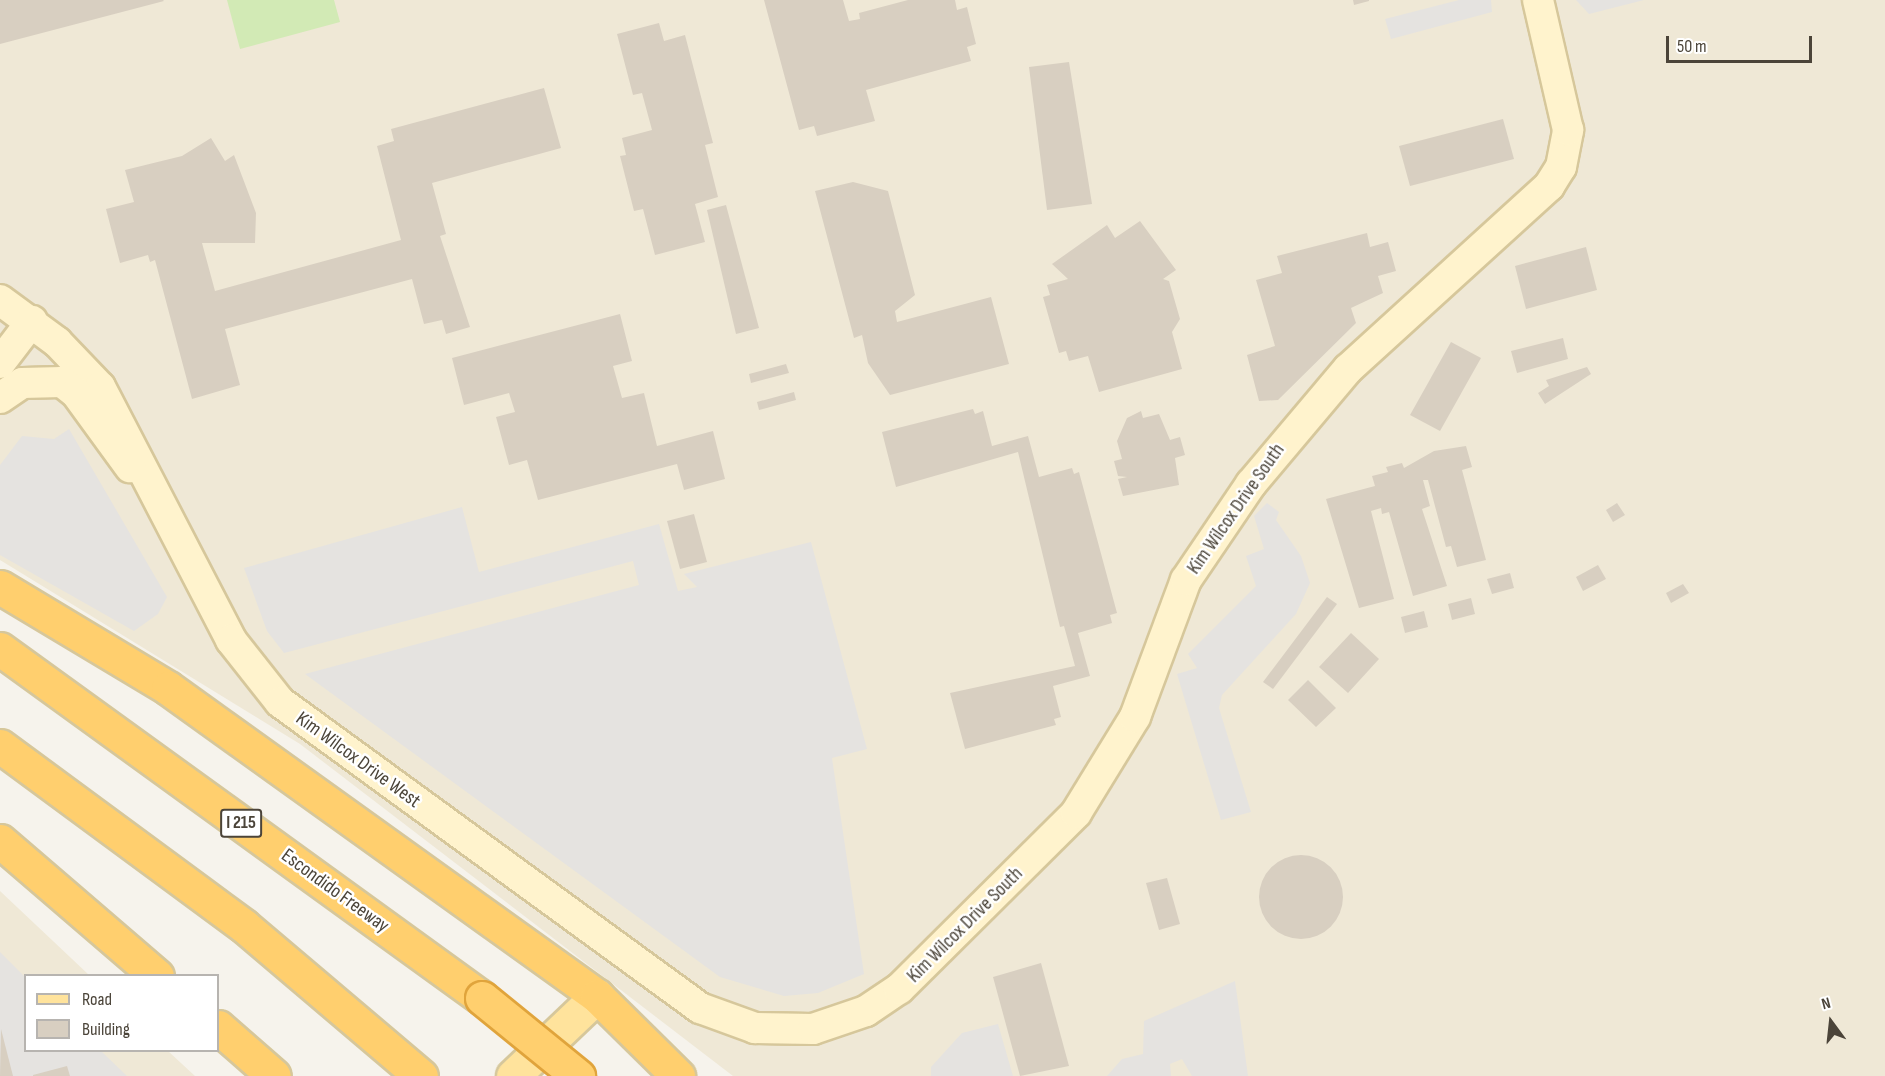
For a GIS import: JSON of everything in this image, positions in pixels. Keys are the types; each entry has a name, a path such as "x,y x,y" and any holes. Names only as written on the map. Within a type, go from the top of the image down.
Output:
{"highway":[{"path":"0,588 168,688 597,996 678,1076"},
{"name":"Escondido Freeway","path":"0,649 482,998 578,1076"},
{"path":"0,746 244,926 413,1069"},
{"path":"0,841 156,974"},
{"path":"219,1028 274,1076"}],"main road":[{"path":"513,1076 597,996"}],"street":[{"name":"Kim Wilcox Drive South","path":"866,1011 925,965 1076,813 1135,717 1186,580 1251,484 1348,369 1549,186 1567,150 1566,114 1538,0"},
{"name":"Kim Wilcox Drive West","path":"0,300 32,321 100,387 167,510 231,640 280,702 700,1008 755,1028 813,1029 866,1011"},
{"path":"0,363 32,321"},
{"path":"0,398 22,383 62,382 76,393 167,510"}],"shaded area":[{"path":"0,0 1885,0 1885,1076 733,1076 300,744 0,560"},
{"path":"1459,0 1491,0 1492,12 1391,39 1385,19"},
{"path":"1576,0 1644,0 1589,14"},
{"path":"69,429 167,597 158,614 134,631 0,555 0,465 22,436 54,439"},
{"path":"1267,503 1279,512 1276,520 1301,556 1310,583 1296,614 1222,695 1219,708 1251,812 1221,820 1177,674 1197,668 1188,654 1256,586 1246,556 1264,549 1254,516"},
{"path":"462,507 479,572 659,524 678,591 697,587 684,574 811,542 867,749 832,758 864,974 818,993 784,996 720,977 305,674 639,585 633,561 284,653 267,631 244,568"},
{"path":"0,891 88,974 24,974 24,1052 169,1052 195,1076 0,1076"},
{"path":"0,952 24,976 24,1052 102,1052 127,1076 0,1076"},
{"path":"1235,981 1248,1076 1192,1076 1182,1059 1170,1064 1171,1076 1107,1076 1122,1059 1143,1054 1144,1021"},
{"path":"998,1024 1013,1076 931,1076 931,1067 962,1033"}],"green space":[{"path":"227,0 334,0 340,22 240,49"}],"building":[{"path":"0,0 163,0 164,1 0,44"},
{"path":"764,0 843,0 849,21 860,19 859,13 908,0 955,0 957,10 967,7 976,44 967,47 971,61 866,90 875,121 817,136 814,126 799,130"},
{"path":"1353,0 1369,0 1369,1 1354,5"},
{"path":"659,23 664,41 685,35 713,143 705,145 718,197 695,204 705,242 655,255 643,209 634,211 620,156 626,155 622,138 652,130 642,93 633,95 617,34"},
{"path":"1069,62 1092,204 1047,210 1029,67"},
{"path":"544,88 561,148 432,183 446,234 440,236 470,327 446,334 442,320 424,324 412,279 225,329 240,385 192,399 155,260 150,262 148,255 120,263 106,209 134,202 125,170 182,156 211,138 225,161 234,155 256,213 255,243 202,243 215,291 401,240 377,146 394,141 391,129"},
{"path":"1503,119 1514,159 1410,186 1399,146"},
{"path":"853,182 888,191 915,295 895,311 897,322 991,297 1009,364 890,395 868,363 862,335 854,338 815,191"},
{"path":"726,205 759,328 736,334 707,210"},
{"path":"1140,221 1176,270 1163,279 1169,281 1180,319 1172,332 1182,369 1099,392 1088,356 1069,361 1066,351 1059,353 1043,297 1050,295 1047,285 1068,279 1052,264 1107,225 1115,238"},
{"path":"1367,233 1370,247 1388,242 1396,271 1378,276 1383,293 1351,308 1356,323 1278,400 1259,401 1247,355 1275,346 1256,280 1282,273 1277,256"},
{"path":"1586,247 1597,290 1526,309 1515,266"},
{"path":"620,314 632,361 613,366 622,398 644,393 657,446 713,431 725,479 684,490 677,464 538,500 527,460 509,465 496,417 515,412 509,393 464,405 452,358"},
{"path":"1563,338 1568,359 1517,373 1511,351"},
{"path":"1451,342 1481,358 1440,431 1410,415"},
{"path":"786,364 789,373 751,383 749,374"},
{"path":"1587,367 1591,374 1545,404 1538,393 1549,386 1546,380"},
{"path":"794,392 796,400 759,410 757,402"},
{"path":"973,409 975,414 983,411 992,446 1028,436 1039,477 1072,468 1074,474 1079,472 1117,613 1110,615 1112,623 1078,633 1090,676 1053,686 1061,717 1054,719 1056,725 965,749 950,693 1075,666 1064,626 1060,627 1018,452 896,487 882,432"},
{"path":"1141,411 1143,418 1159,414 1170,440 1180,437 1185,455 1175,458 1179,485 1123,496 1118,479 1127,477 1118,476 1114,461 1122,459 1117,441 1127,418"},
{"path":"1466,446 1472,467 1462,470 1486,560 1457,567 1451,546 1446,547 1428,480 1423,480 1430,506 1422,509 1447,586 1413,596 1389,512 1382,514 1381,508 1371,511 1394,599 1359,608 1326,499 1375,486 1372,476 1388,472 1386,467 1402,463 1404,468 1434,451"},
{"path":"1617,503 1625,515 1613,522 1606,510"},
{"path":"694,514 707,562 680,569 667,521"},
{"path":"1598,565 1606,579 1583,591 1576,577"},
{"path":"1510,573 1514,588 1492,594 1487,579"},
{"path":"1683,584 1689,593 1671,603 1666,593"},
{"path":"1327,597 1337,604 1273,689 1263,682"},
{"path":"1471,598 1475,614 1452,620 1448,604"},
{"path":"1424,611 1428,627 1405,633 1401,617"},
{"path":"1351,633 1379,659 1348,693 1319,667"},
{"path":"1308,680 1336,708 1316,727 1288,700"},
{"path":"1301,855 1324,862 1336,874 1343,897 1336,920 1324,932 1301,939 1278,932 1266,920 1259,897 1266,874 1278,862"},
{"path":"1167,878 1180,924 1159,930 1146,883"},
{"path":"1041,963 1069,1066 1020,1076 993,977"},
{"path":"1,1029 13,1076 0,1076"},
{"path":"67,1066 70,1076 33,1076 33,1075"}]}
